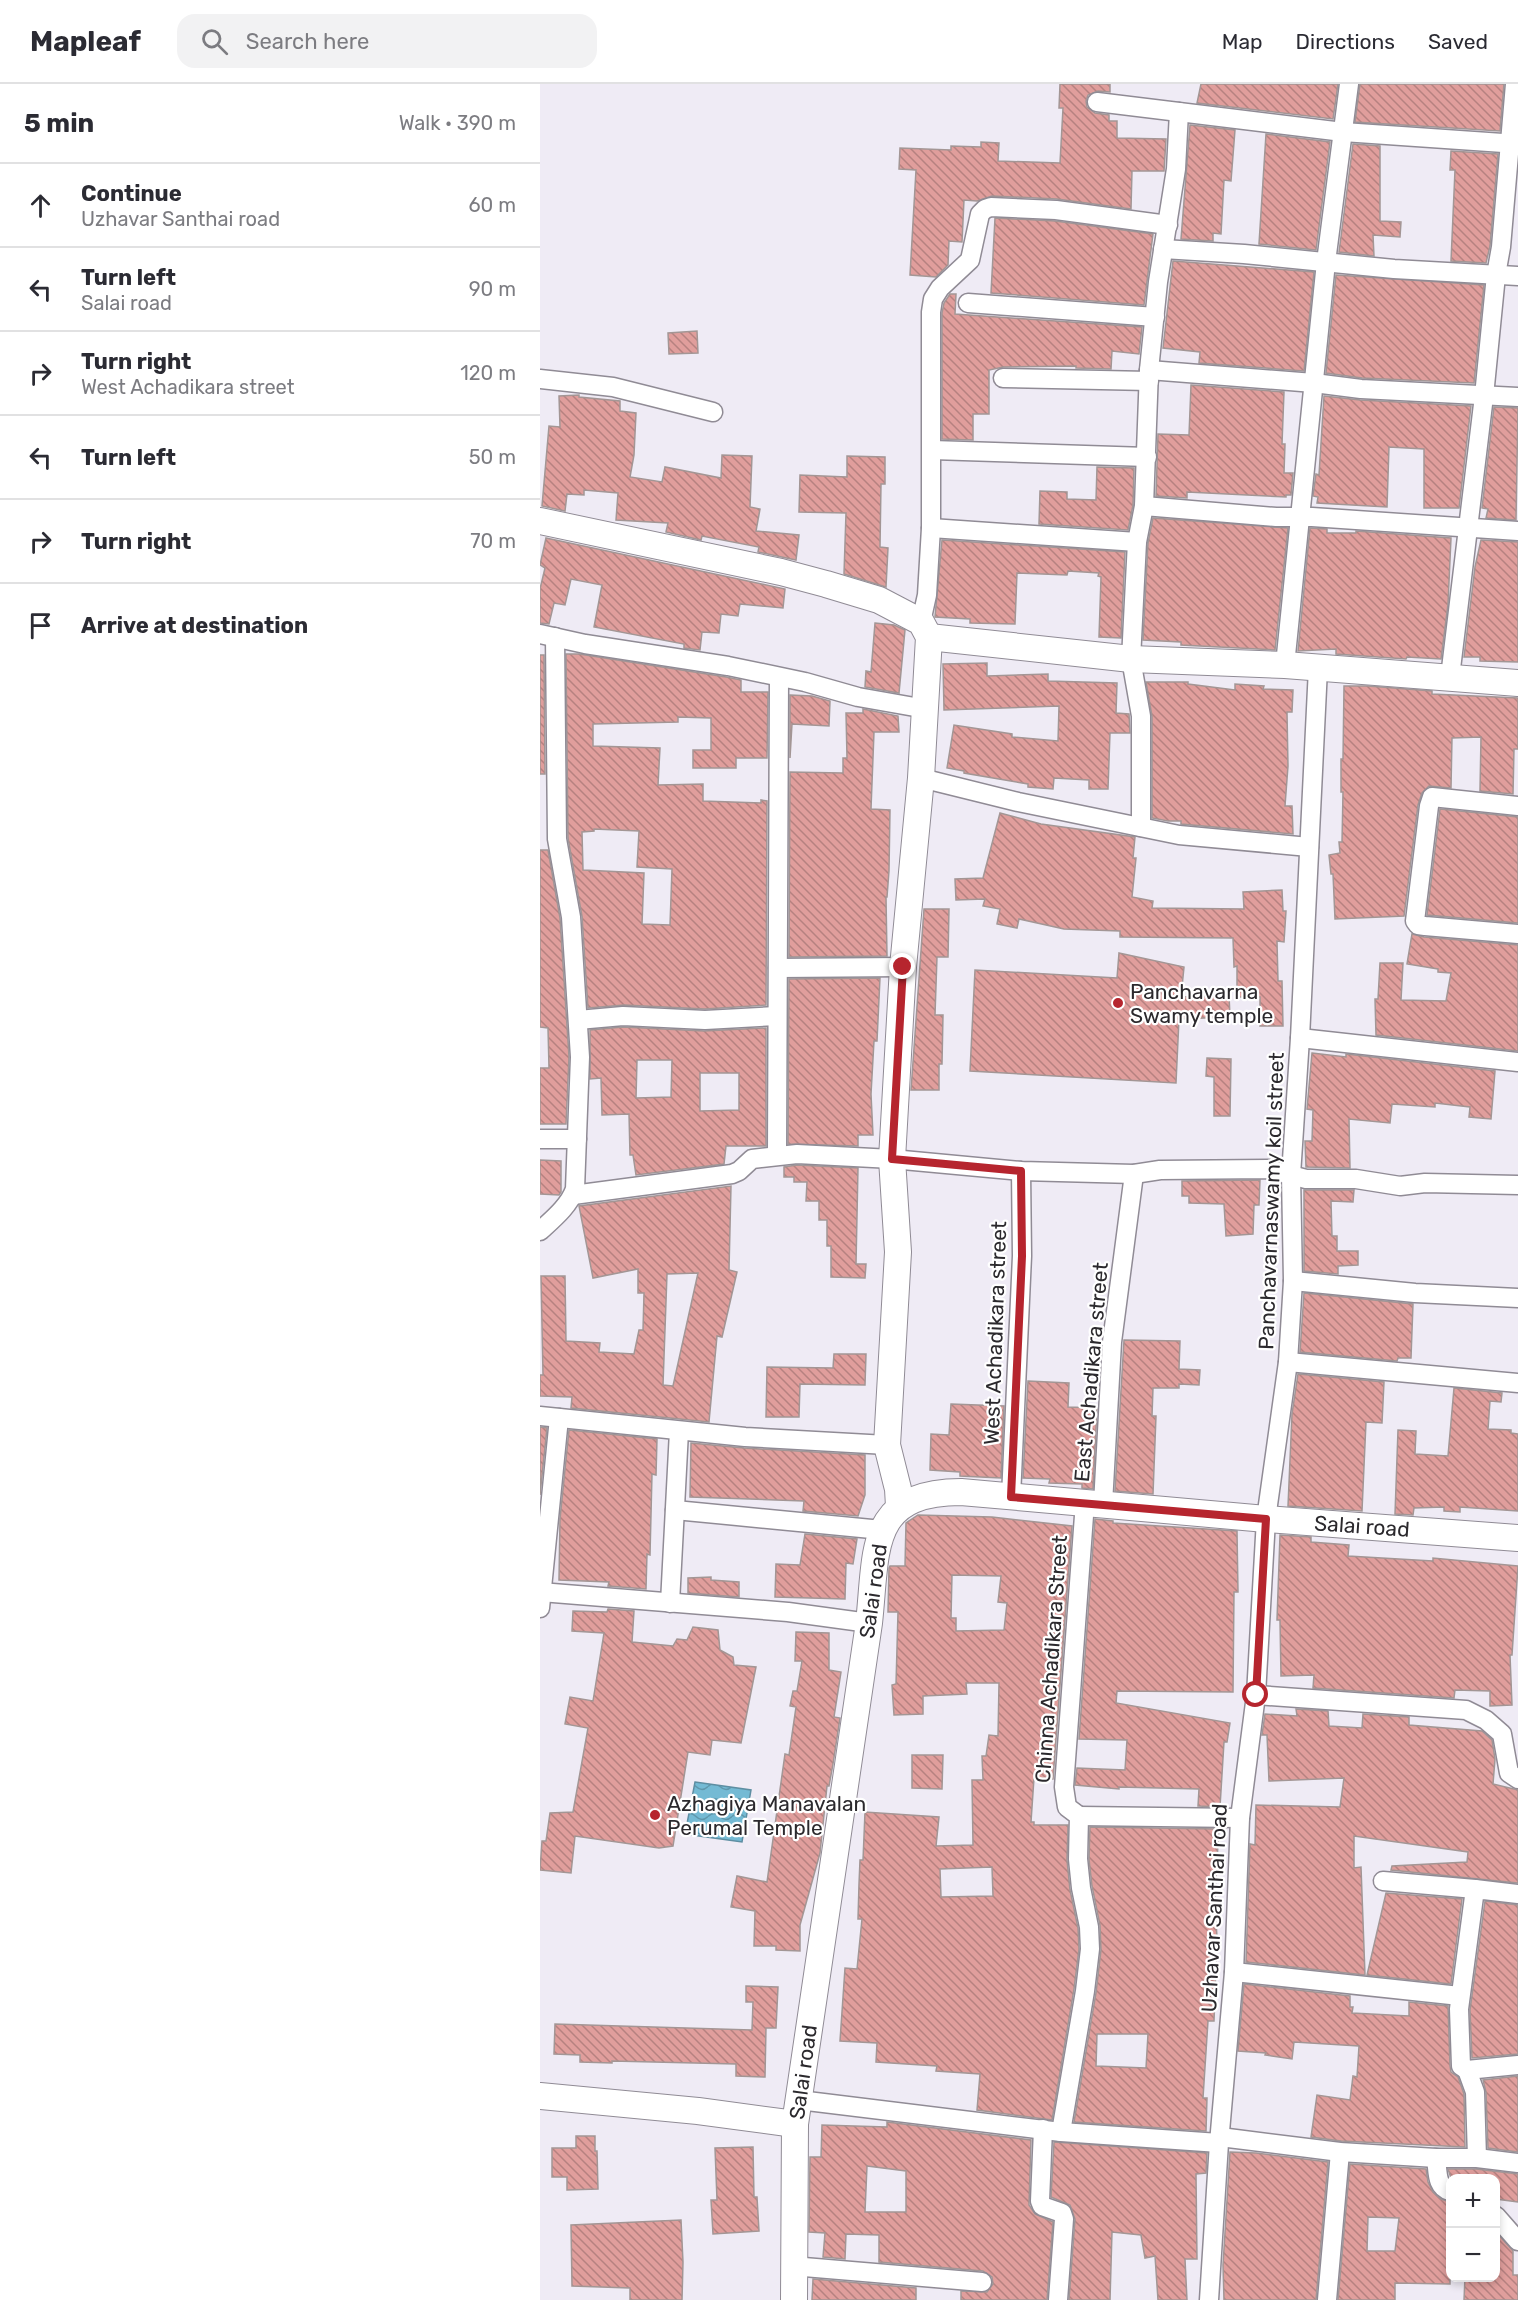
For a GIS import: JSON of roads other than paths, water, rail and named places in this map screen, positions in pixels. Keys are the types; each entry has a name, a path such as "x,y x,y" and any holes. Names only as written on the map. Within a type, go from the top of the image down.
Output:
{"main road":[{"path":"540,521 781,572 826,584 879,600 925,630 1131,659 1285,665 1518,683"},
{"path":"900,1506 887,1445 898,1252 892,1159 903,967 926,709 925,630"},
{"name":"Salai road","path":"794,2300 792,2266 797,2112 878,1548 882,1530 892,1512 926,1495 944,1492 1518,1538"},
{"path":"540,2096 698,2111 797,2112"}],"street":[{"path":"1285,665 1326,262 1349,84"},
{"path":"1450,677 1484,396 1496,275 1514,145 1515,84"},
{"path":"1097,102 1343,132 1514,145"},
{"path":"1141,827 1141,716 1131,659 1137,542 1144,506 1149,376 1163,249 1176,169 1179,112"},
{"path":"925,630 931,528 931,312 933,299 940,288 970,260 980,214 991,207 1056,210 1168,225"},
{"path":"1163,249 1394,269 1518,276"},
{"path":"968,303 1155,317"},
{"path":"1003,378 1149,376 1314,383 1361,389 1518,398"},
{"path":"540,379 613,387 714,412"},
{"path":"932,450 1147,457"},
{"path":"1144,506 1276,517 1518,531"},
{"path":"931,528 1137,542"},
{"path":"540,1231 573,1195 575,1189 580,1057 571,917 557,838 547,635 658,657 728,666 805,682 858,697 926,709"},
{"name":"Panchavarnaswamy koil street","path":"1266,1519 1288,1362 1293,1281 1291,1175 1300,1038 1317,668"},
{"path":"777,1155 776,903 779,884 779,678"},
{"path":"921,778 1018,802 1179,835 1309,848"},
{"path":"1518,806 1432,797 1415,921 1418,925 1425,926 1518,934"},
{"path":"778,968 903,967"},
{"path":"578,1020 623,1016 705,1020 776,1016"},
{"path":"1300,1038 1518,1062"},
{"path":"540,1139 577,1139"},
{"path":"573,1195 732,1174 752,1159 777,1155 892,1159 1021,1171 1134,1174 1160,1170 1268,1168 1306,1179 1356,1179 1400,1186 1425,1183 1518,1185"},
{"name":"West Achadikara street","path":"1011,1497 1022,1256 1021,1171"},
{"name":"East Achadikara street","path":"1094,1503 1134,1174"},
{"path":"1293,1281 1415,1293 1518,1298"},
{"path":"1288,1362 1518,1383"},
{"path":"540,1416 679,1431 887,1445"},
{"path":"559,1418 541,1598 670,1603 789,1612 869,1623"},
{"path":"670,1603 679,1431"},
{"name":"Chinna Achadikara Street","path":"1079,1816 1068,1807 1064,1787 1094,1503"},
{"path":"675,1510 882,1530"},
{"name":"Uzhavar Santhai road","path":"1209,2300 1219,2140 1234,1972 1240,1818 1256,1695 1266,1519"},
{"path":"1256,1695 1466,1710 1486,1720 1502,1734 1509,1773 1518,1779"},
{"path":"1058,2300 1064,2219 1062,2213 1042,2205 1040,2201 1052,2131 1085,1991 1090,1949 1089,1927 1078,1859 1079,1816 1240,1818"},
{"path":"1383,1881 1518,1893"},
{"path":"1475,1889 1460,1996 1461,2066 1467,2070 1475,2092 1477,2158"},
{"path":"1234,1972 1460,1996"},
{"path":"1467,2070 1518,2065"},
{"path":"797,2112 1052,2131 1219,2140 1340,2152 1477,2158 1518,2163"},
{"path":"1327,2300 1340,2152"},
{"path":"1436,2158 1439,2183 1446,2190"},
{"path":"1500,2221 1518,2241"},
{"path":"792,2266 982,2282"}],"water":[{"path":"695,1782 751,1790 742,1842 685,1834"}],"place":[{"name":"Panchavarna Swamy temple","path":"1118,1003"},
{"name":"Azhagiya Manavalan Perumal Temple","path":"655,1815"}]}
